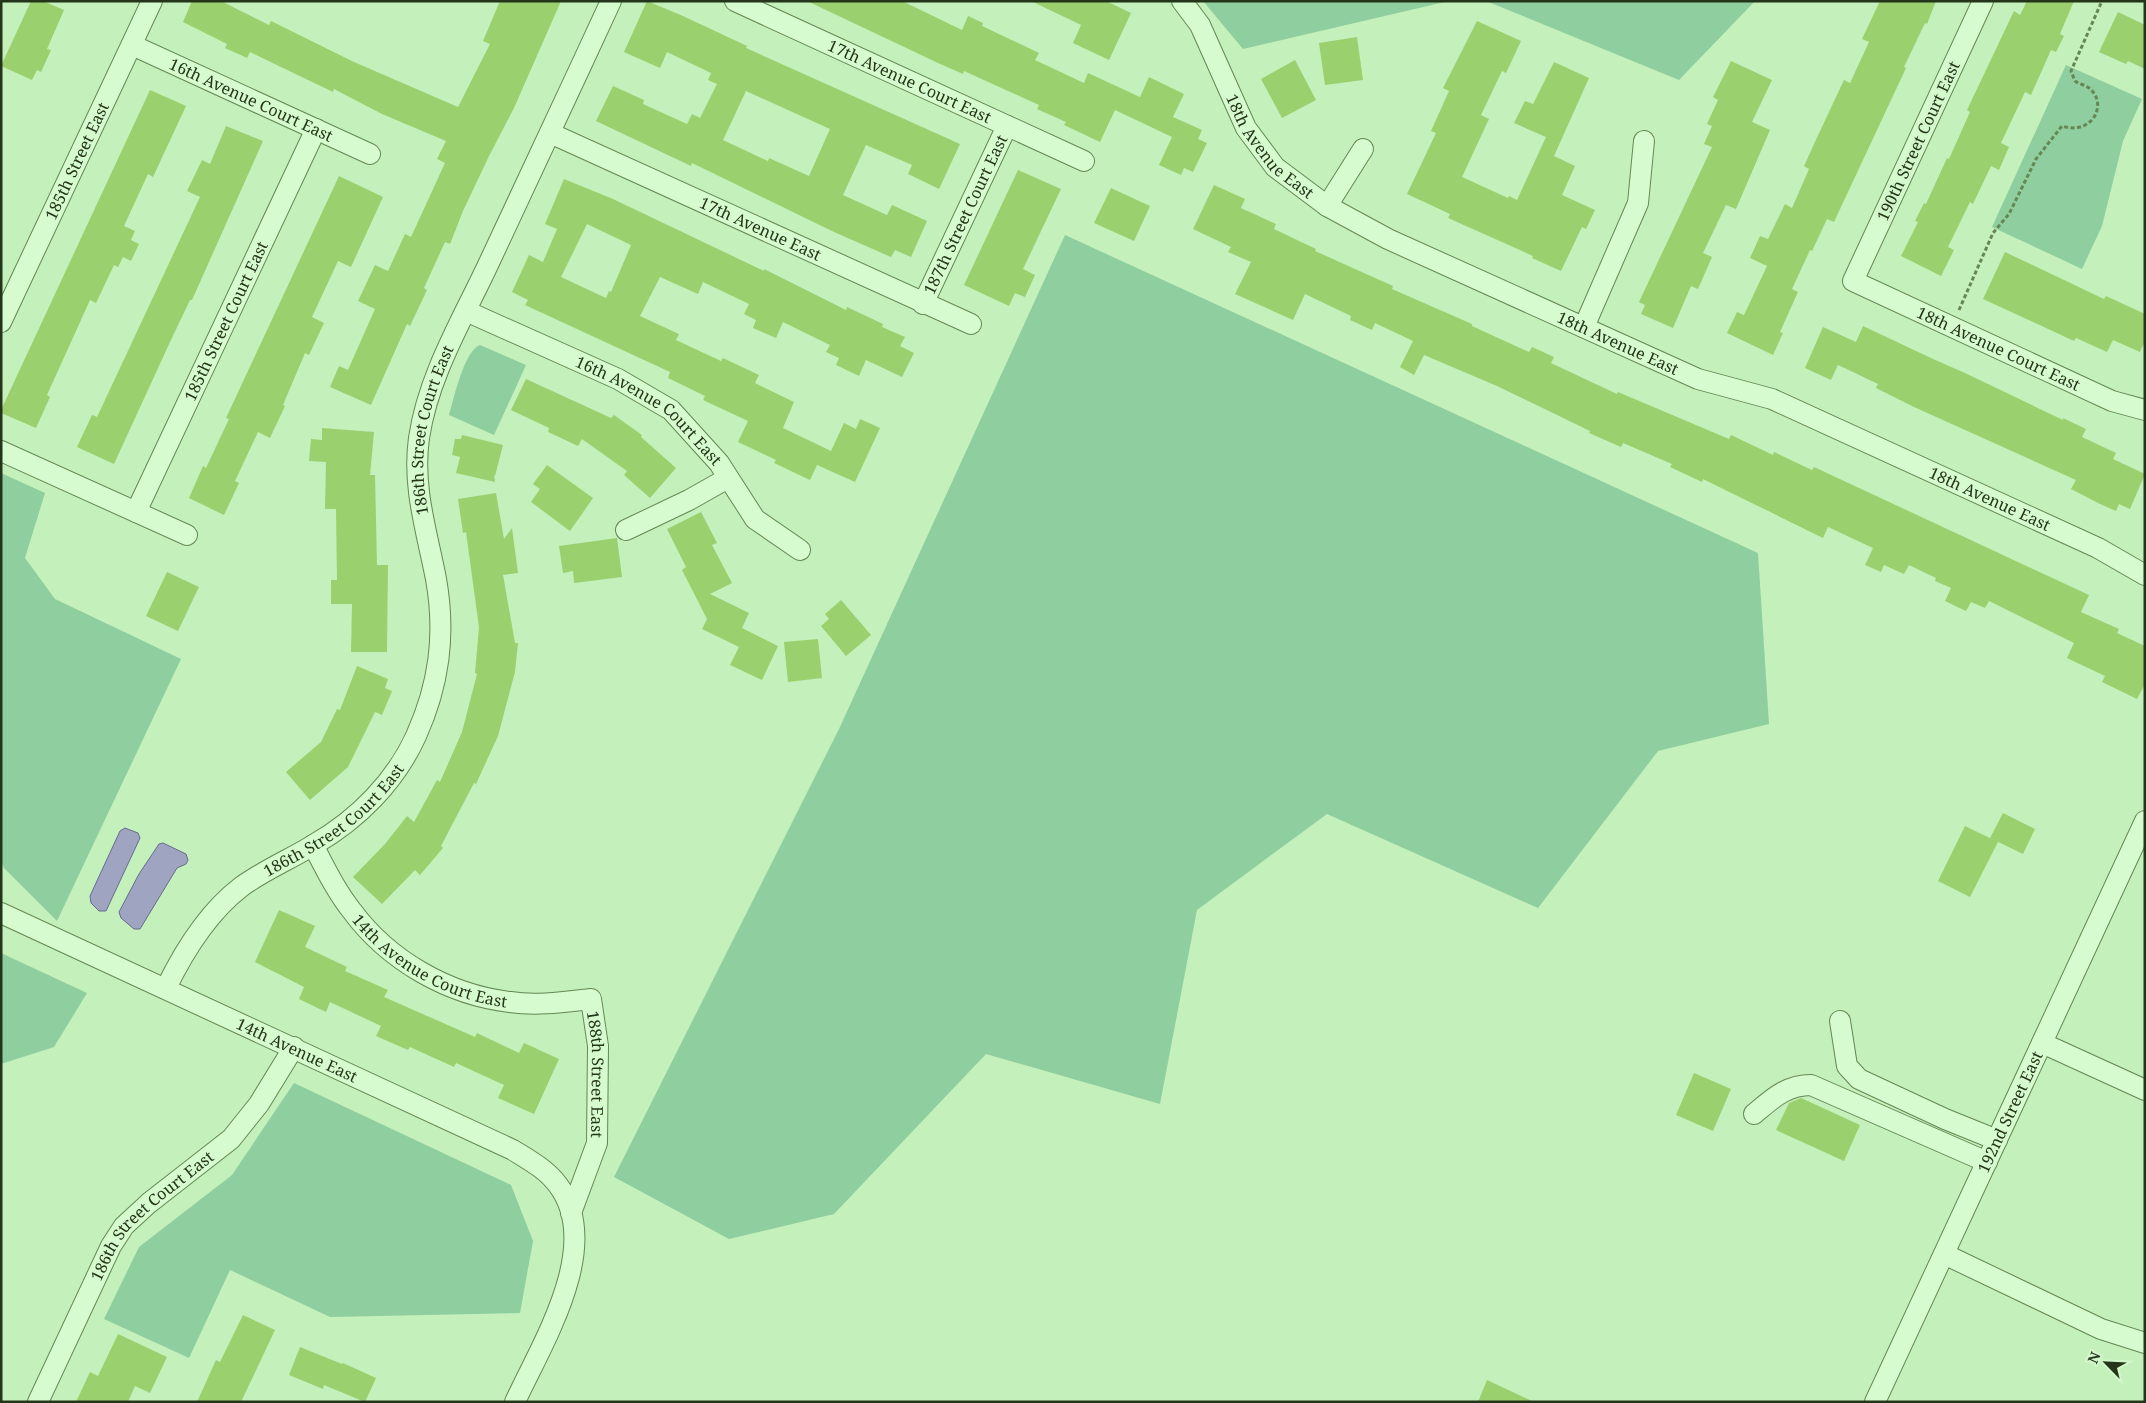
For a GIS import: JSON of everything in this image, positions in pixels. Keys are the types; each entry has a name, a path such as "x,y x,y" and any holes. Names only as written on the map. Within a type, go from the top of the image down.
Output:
{"street":[{"name":"185th Street East","path":"1,322 152,1"},
{"name":"186th Street Court East","path":"166,988 179,960 206,922 225,902 240,888 271,867 313,845 345,825 381,789 414,741 432,696 442,637 436,582 417,484 419,438 425,408 452,339 611,1"},
{"name":"17th Avenue Court East","path":"735,1 1084,161"},
{"name":"18th Avenue East","path":"1182,1 1200,25 1246,128 1275,167 1327,206 1388,239 1698,379 1772,399 2098,548 2145,575"},
{"name":"190th Street Court East","path":"1853,280 1984,1"},
{"name":"16th Avenue Court East","path":"132,45 370,154"},
{"name":"187th Street Court East","path":"923,304 1006,126"},
{"name":"185th Street Court East","path":"136,512 316,129"},
{"name":"17th Avenue East","path":"550,133 923,304 971,324"},
{"path":"1584,327 1638,203 1644,141"},
{"path":"1327,206 1363,150"},
{"name":"18th Avenue Court East","path":"1853,280 2112,401 2145,410"},
{"name":"16th Avenue Court East","path":"466,311 618,379 670,410 719,462 755,519 800,550"},
{"path":"1,451 187,535"},
{"path":"626,530 689,500 728,478"},
{"name":"192nd Street East","path":"1875,1402 2145,821"},
{"name":"14th Avenue Court East","path":"313,845 351,911 386,947 426,976 474,996 510,1002 540,1004 590,999"},
{"name":"14th Avenue East","path":"1,913 513,1150 537,1165 554,1180 569,1203 571,1213"},
{"name":"188th Street East","path":"515,1402 567,1286 575,1250 571,1213 597,1143 598,1046 590,999"},
{"path":"1840,1021 1846,1066 1859,1079 1945,1119 1997,1140"},
{"path":"2042,1043 2145,1090"},
{"name":"186th Street Court East","path":"38,1402 110,1246 124,1226 149,1203 231,1139 259,1104 294,1048"},
{"path":"1754,1114 1778,1094 1797,1085 1810,1086 1987,1162"},
{"path":"1944,1254 2101,1329 2145,1343"}],"path":[{"path":"1951,326 1993,233 2009,214 2036,159 2062,126 2071,129 2084,127 2094,117 2097,110 2095,96 2087,86 2075,82 2071,71 2102,1"}],"green space":[{"path":"1203,1 1449,1 1243,49"},
{"path":"1486,1 1755,1 1679,80"},
{"path":"2066,65 2142,99 2123,141 2102,226 2082,269 1992,227"},
{"path":"1065,235 1758,553 1769,724 1658,751 1538,908 1327,814 1197,910 1160,1104 986,1054 834,1214 729,1239 614,1177 839,729"},
{"path":"480,345 526,365 494,435 449,415 464,365 474,349"},
{"path":"1,473 45,493 25,558 55,599 181,659 57,921 4,868 1,860"},
{"path":"1,953 87,993 54,1047 1,1064"},
{"path":"294,1083 511,1185 533,1241 520,1313 330,1317 230,1270 189,1358 104,1319 139,1247 232,1175"}],"water":[{"path":"125,828 138,833 140,838 106,911 99,911 91,903 90,896 120,831"},
{"path":"163,843 186,854 188,860 186,864 177,868 140,929 134,929 121,918 119,912 139,874 159,844"}],"building":[{"path":"31,1 43,1 64,10 47,49 51,50 41,72 37,70 32,80 1,66"},
{"path":"192,1 221,1 269,25 271,21 354,62 458,107 490,44 483,41 500,1 561,1 514,108 463,211 450,244 445,242 424,288 427,290 410,326 407,324 371,405 330,387 339,366 348,370 375,309 358,301 375,265 388,271 405,234 411,237 445,163 437,159 446,141 382,114 334,89 333,92 250,52 247,58 225,48 227,44 183,22"},
{"path":"647,1 747,46 746,48 960,144 939,189 908,174 912,165 866,145 843,195 887,215 892,205 927,221 911,257 895,250 891,257 834,232 692,163 691,166 596,121 613,86 644,100 643,104 687,124 692,114 700,118 717,84 708,80 711,73 667,52 660,68 624,52","holes":["746,91 830,129 809,176 769,158 768,161 723,140"]},
{"path":"807,1 902,1 962,30 968,16 983,23 982,26 1039,53 1035,60 1084,83 1088,73 1140,97 1149,77 1184,94 1173,117 1202,130 1198,139 1207,143 1193,172 1184,168 1181,175 1159,165 1172,137 1115,110 1100,142 1064,125 1066,122 1037,109 1039,105 964,71 963,74 938,63"},
{"path":"1031,1 1106,1 1131,13 1109,60 1073,43 1081,25"},
{"path":"1880,1 1936,1 1834,222 1827,219 1792,289 1798,292 1780,332 1783,333 1773,355 1727,333 1737,312 1744,315 1767,266 1750,258 1760,236 1768,239 1785,204 1792,208 1809,169 1804,166 1814,144 1844,80 1850,83 1869,42 1862,39"},
{"path":"2027,1 2074,1 2060,34 2064,36 2056,52 2051,50 2031,95 2025,92 2001,143 2009,147 1999,170 1991,166 1973,204 1970,202 1948,247 1954,250 1941,276 1901,256 1918,222 1915,221 1924,203 1926,204 1947,158 1949,159 1970,112 1967,110 2014,11 2020,15"},
{"path":"2118,12 2145,25 2145,69 2128,61 2126,64 2099,52"},
{"path":"1477,21 1521,41 1506,73 1502,71 1481,115 1489,119 1462,177 1508,198 1509,196 1517,200 1546,137 1514,123 1525,101 1533,104 1554,62 1589,78 1554,156 1575,166 1562,195 1595,210 1586,229 1582,227 1561,271 1532,258 1533,256 1448,218 1450,214 1407,194 1436,133 1431,131 1449,91 1443,88"},
{"path":"1357,37 1363,80 1325,85 1319,43"},
{"path":"1295,60 1316,100 1282,118 1261,79"},
{"path":"1731,61 1772,80 1752,122 1770,130 1736,209 1726,205 1703,253 1712,257 1698,289 1691,286 1673,328 1641,314 1645,305 1639,302 1712,147 1704,144 1712,126 1707,124 1718,100 1713,97"},
{"path":"150,90 186,106 153,177 148,174 124,226 135,231 131,240 139,244 131,261 123,257 118,267 114,265 96,303 90,300 47,395 50,397 36,428 1,413 1,410"},
{"path":"226,126 263,141 192,300 190,300 170,342 114,464 77,447 92,415 97,417 200,197 187,191 202,160 210,164"},
{"path":"1018,170 1061,189 1023,269 1035,275 1025,297 1015,293 1009,306 964,285"},
{"path":"339,176 383,197 351,267 338,261 312,317 324,323 309,355 305,353 283,405 285,406 270,438 258,432 235,481 239,483 224,515 189,498 203,466 206,468 229,419 226,418"},
{"path":"564,179 613,199 764,271 764,269 846,310 847,307 883,324 882,327 905,337 900,346 914,353 902,377 866,360 859,376 836,365 839,358 826,352 830,345 783,322 776,338 753,328 756,320 744,314 749,304 703,282 698,294 660,277 640,316 679,334 676,340 721,361 723,358 759,375 755,383 794,402 783,428 831,451 844,423 856,429 860,419 880,428 855,482 817,465 810,480 774,463 776,460 738,442 748,421 703,400 705,396 668,378 670,372 525,305 528,300 512,292 529,255 543,262 557,229 545,224","holes":["587,224 631,245 611,292 609,291 606,298 561,277"]},
{"path":"1214,185 1245,199 1241,208 1276,224 1274,229 1316,249 1315,251 1393,286 1392,289 1472,324 1472,326 1529,352 1532,347 1554,357 1551,363 1617,394 1618,392 1729,439 1731,435 1773,455 1774,452 1812,470 1814,467 2089,595 2081,612 2119,629 2117,633 2145,646 2145,684 2137,699 2102,682 2105,676 2067,658 2074,643 1989,601 1985,608 1971,602 1966,611 1945,601 1951,588 1935,581 1936,578 1909,565 1904,574 1884,565 1881,572 1865,565 1873,548 1828,527 1823,538 1703,479 1702,482 1670,467 1672,464 1623,443 1621,447 1589,433 1590,431 1497,386 1424,355 1414,375 1400,367 1413,341 1375,323 1372,330 1350,320 1351,316 1305,294 1293,320 1235,294 1251,262 1228,252 1231,247 1193,229"},
{"path":"1111,188 1150,206 1134,241 1094,223"},
{"path":"2005,252 2104,299 2106,296 2145,314 2145,341 2140,352 2113,340 2107,352 2076,338 2074,341 1983,299"},
{"path":"1863,326 2086,429 2082,437 2116,453 2113,459 2145,474 2130,509 2119,504 2116,511 2100,504 2071,489 2076,480 1914,407 1876,388 1878,384 1838,365 1831,380 1805,368 1823,327 1856,342"},
{"path":"526,379 611,418 614,415 642,435 641,437 676,468 650,498 624,475 627,471 582,439 578,446 548,432 549,428 511,410"},
{"path":"322,428 374,432 370,475 375,475 377,565 388,565 387,652 351,652 352,604 331,604 331,580 337,580 336,509 325,509 326,462 309,461 311,439 322,440"},
{"path":"462,435 503,445 494,475 495,482 456,473 460,457 452,455 455,439 461,439"},
{"path":"547,465 593,498 570,531 531,502 540,489 533,484"},
{"path":"496,493 504,539 512,528 518,573 503,575 515,643 518,643 515,672 498,736 476,784 474,783 441,846 443,848 420,875 415,870 382,904 353,877 385,844 407,816 414,822 437,780 440,782 462,732 477,674 475,673 479,627 466,532 463,533 458,499"},
{"path":"701,512 717,543 712,545 732,583 710,594 749,613 742,628 778,646 762,680 730,665 739,647 702,629 707,619 682,570 686,567 667,529"},
{"path":"617,538 622,577 574,583 573,571 563,573 559,546"},
{"path":"167,572 199,587 178,631 146,616"},
{"path":"841,600 871,635 846,656 821,626 829,619 825,614"},
{"path":"818,639 822,678 788,682 784,642"},
{"path":"357,666 388,679 385,688 392,691 382,715 375,712 348,767 310,800 286,772 321,742 337,709 340,710"},
{"path":"2003,813 2035,829 2023,854 1990,838"},
{"path":"1965,826 1998,842 1970,897 1938,881"},
{"path":"279,910 315,926 305,947 347,967 345,971 388,990 384,997 475,1037 477,1033 519,1053 524,1043 559,1059 534,1114 498,1098 504,1085 456,1063 454,1067 410,1047 408,1050 376,1036 381,1026 330,1002 326,1012 299,999 304,987 255,962"},
{"path":"1694,1073 1731,1089 1713,1131 1676,1115"},
{"path":"1801,1098 1860,1125 1844,1161 1776,1130 1789,1103"},
{"path":"243,1315 275,1330 241,1402 197,1402 216,1360 220,1362"},
{"path":"118,1334 167,1357 150,1393 135,1386 128,1402 76,1402 90,1372 98,1376"},
{"path":"300,1347 376,1378 365,1402 324,1385 323,1389 289,1375"},
{"path":"1487,1380 1534,1402 1478,1402"}]}
